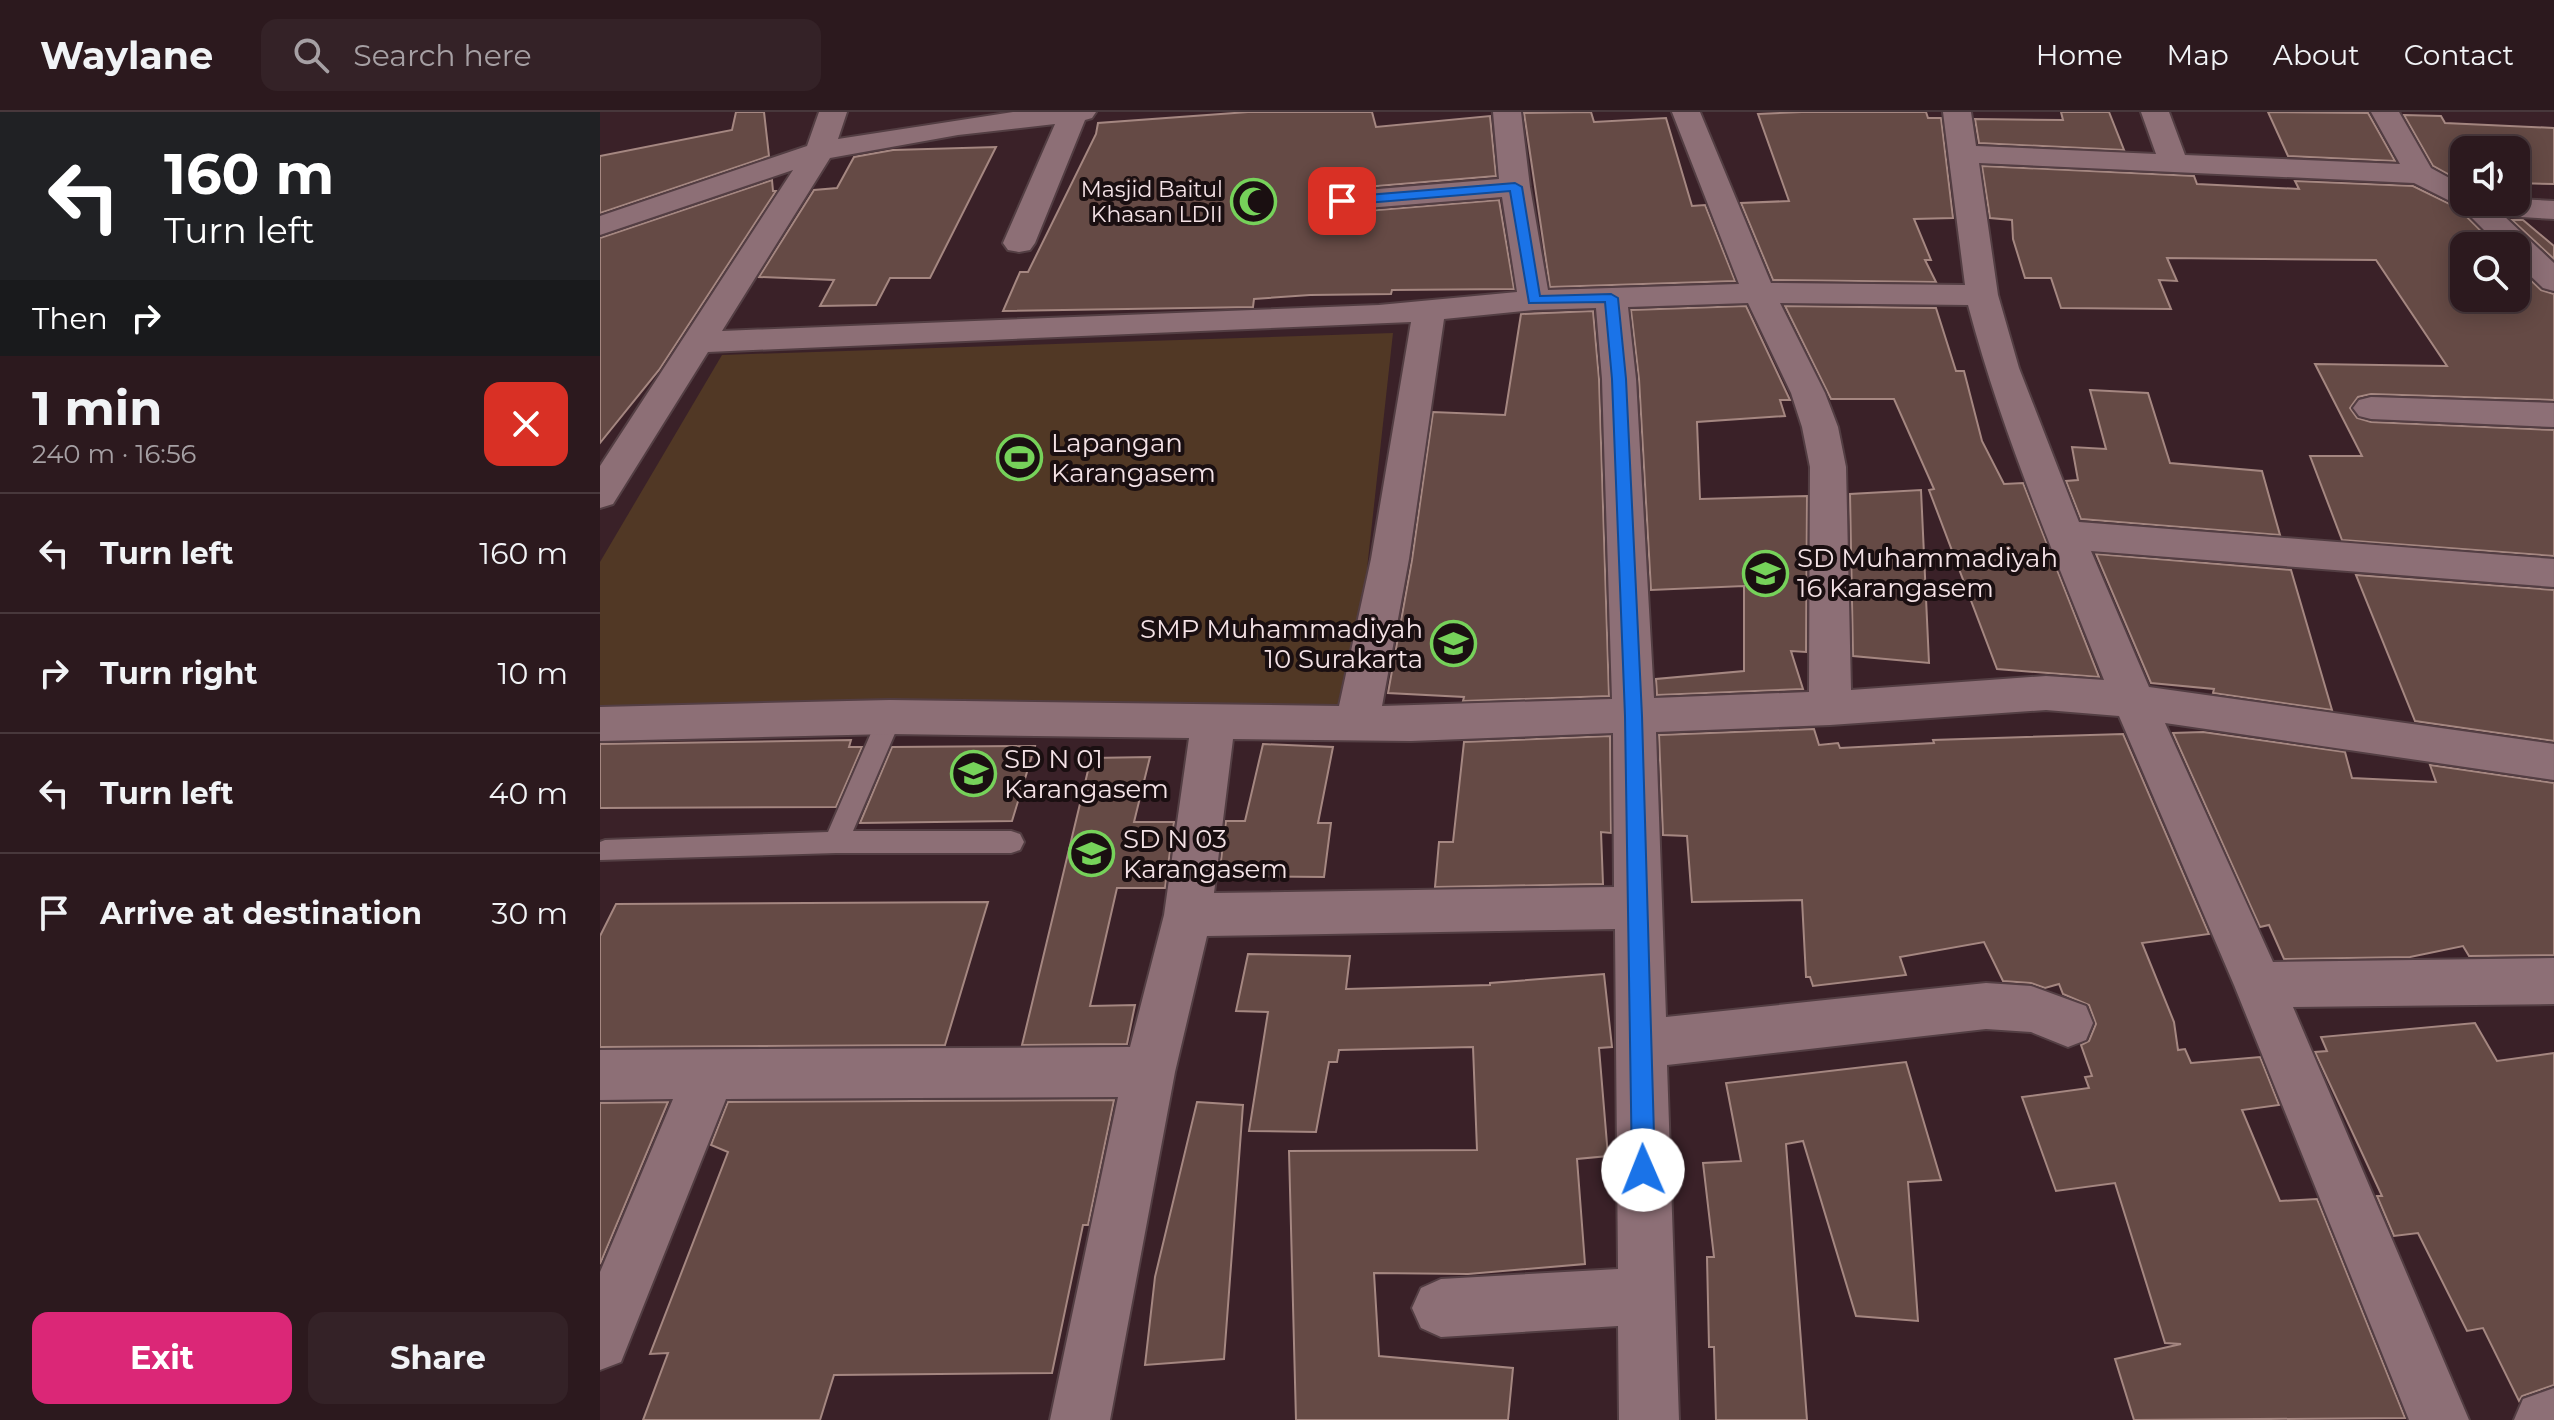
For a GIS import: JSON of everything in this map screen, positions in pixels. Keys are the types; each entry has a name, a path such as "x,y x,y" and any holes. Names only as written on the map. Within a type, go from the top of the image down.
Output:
{"street":[{"path":"600,495 820,151 833,112"},
{"path":"1507,112 1515,187 1534,300"},
{"path":"1686,112 1759,293 1808,393 1820,427 1828,467 1830,708"},
{"path":"1957,112 1982,295 2002,368 2031,451 2135,704 2259,985 2439,1420"},
{"path":"2155,112 2173,162"},
{"path":"2385,112 2420,174"},
{"path":"600,226 820,151 958,127 1078,113"},
{"path":"1019,243 1078,113"},
{"path":"1962,154 2420,174 2450,190"},
{"path":"1342,201 1515,187"},
{"path":"2530,208 2554,210"},
{"path":"2487,216 2554,281"},
{"path":"700,342 1429,310 1534,300 1759,293 1982,295"},
{"path":"1611,298 1619,379 1634,716 1649,1420"},
{"path":"1357,724 1390,559 1429,310"},
{"path":"2371,408 2554,415"},
{"path":"2068,535 2420,565 2554,573"},
{"path":"600,724 890,717 1357,724 1830,708 2046,693 2090,695 2135,704 2554,762"},
{"path":"1080,1420 1149,1072 1188,915 1213,724"},
{"path":"1188,915 1638,908"},
{"path":"2259,985 2554,981"},
{"path":"1641,1044 1986,1006 2031,1009 2068,1023"},
{"path":"600,1075 1149,1072"},
{"path":"600,1341 710,1074"},
{"path":"1441,1308 1646,1296"},
{"path":"2544,1420 2554,1418"}],"lane":[{"path":"836,842 890,717"},
{"path":"605,851 836,842 1011,842"}],"shaded area":[{"name":"Lapangan Karangasem","path":"1393,333 1352,705 600,708 600,562 722,355"}],"building":[{"path":"736,112 764,112 769,156 600,213 600,156 732,130"},
{"path":"1248,112 1372,112 1376,127 1490,116 1496,176 1341,189 1328,193 1324,203 1330,210 1342,213 1499,200 1514,289 1392,290 1391,294 1310,295 1254,299 1253,307 1003,311 1020,272 1028,272 1096,134 1098,123"},
{"path":"1591,112 1594,122 1666,118 1692,206 1705,205 1735,281 1550,287 1524,113"},
{"path":"1926,112 1928,118 1941,118 1953,218 1914,219 1931,260 1925,260 1936,282 1773,280 1741,203 1789,201 1758,114"},
{"path":"2061,112 2109,112 2124,150 1979,143 1975,119 2063,120"},
{"path":"2268,112 2368,113 2395,161 2288,156"},
{"path":"2404,115 2441,116 2445,123 2554,128 2554,184 2530,183 2530,136 2450,136 2450,175 2433,166"},
{"path":"996,147 930,278 890,278 876,305 820,306 834,280 759,277 814,190 837,188 854,157 893,150"},
{"path":"1982,166 2194,176 2197,184 2299,189 2295,181 2413,186 2450,204 2450,216 2466,216 2482,232 2450,232 2450,312 2530,312 2530,279 2541,290 2554,294 2554,400 2371,394 2358,397 2350,408 2357,418 2371,422 2554,430 2554,556 2342,540 2310,456 2362,456 2315,364 2447,366 2376,260 2167,258 2177,281 2159,280 2171,309 2061,308 2051,278 2025,278 2013,239 2012,220 1990,218"},
{"path":"772,180 773,191 776,191 659,370 600,443 600,238"},
{"path":"2512,220 2523,220 2554,246 2554,259 2530,237 2530,232 2525,232"},
{"path":"1746,306 1790,400 1780,400 1785,416 1697,422 1700,499 1807,496 1806,652 1791,651 1803,689 1657,695 1656,679 1744,671 1744,586 1651,590 1639,379 1631,310"},
{"path":"1785,306 1936,308 1956,371 1964,371 1982,441 2004,484 2023,483 2099,677 1997,669 1929,490 1934,489 1894,399 1831,399"},
{"path":"1593,311 1599,379 1609,696 1463,701 1464,697 1388,693 1412,560 1433,412 1505,415 1521,314"},
{"path":"2090,390 2148,393 2170,463 2262,471 2280,535 2081,519 2066,481 2078,480 2072,447 2106,449"},
{"path":"1921,490 1929,663 1853,656 1850,494"},
{"path":"2096,554 2291,570 2332,710 2213,693 2214,689 2151,683"},
{"path":"2356,575 2554,590 2554,741 2415,721"},
{"path":"1814,729 1819,745 1838,743 1840,748 1934,743 1933,740 2123,734 2209,934 2142,943 2174,1022 2178,1050 2185,1049 2191,1063 2260,1057 2279,1105 2242,1110 2280,1201 2317,1199 2405,1418 2134,1420 2115,1359 2181,1344 2165,1343 2115,1183 2056,1191 2022,1097 2089,1088 2085,1077 2092,1076 2081,1045 2089,1041 2096,1024 2089,1005 2063,994 2059,984 2045,988 2031,983 2003,981 1984,942 1900,957 1906,975 1813,986 1810,977 1806,977 1802,900 1692,902 1687,836 1663,835 1659,735"},
{"path":"2203,732 2345,752 2352,778 2436,782 2430,765 2554,783 2554,955 2469,956 2463,946 2410,957 2284,959 2269,925 2260,927 2173,733"},
{"path":"1610,736 1611,833 1601,832 1603,884 1435,887 1439,842 1453,842 1464,742"},
{"path":"851,740 849,747 862,747 836,807 600,808 600,744"},
{"path":"1263,744 1333,747 1318,823 1331,823 1324,877 1219,876 1226,821 1245,821"},
{"path":"1035,746 1012,821 860,823 892,747"},
{"path":"1150,757 1134,822 1174,822 1165,888 1117,888 1090,1006 1135,1005 1127,1044 1022,1045 1091,758"},
{"path":"988,902 945,1045 600,1047 600,936 616,904"},
{"path":"1248,954 1350,956 1346,989 1490,985 1604,974 1612,1047 1599,1048 1608,1156 1577,1159 1585,1264 1468,1274 1374,1273 1379,1356 1513,1368 1508,1420 1296,1420 1289,1151 1477,1150 1473,1047 1339,1050 1337,1062 1329,1062 1316,1132 1249,1131 1268,1012 1236,1011"},
{"path":"2475,1023 2497,1061 2554,1053 2554,1385 2522,1396 2519,1401 2483,1328 2467,1331 2418,1233 2394,1236 2377,1196 2382,1196 2315,1052 2327,1051 2321,1037"},
{"path":"1906,1062 1941,1180 1908,1182 1918,1321 1856,1316 1803,1141 1786,1144 1807,1420 1716,1420 1714,1347 1709,1347 1707,1257 1714,1257 1703,1163 1741,1161 1726,1083"},
{"path":"1114,1100 1088,1225 1083,1225 1052,1373 834,1375 820,1420 643,1420 668,1353 650,1354 728,1152 711,1145 728,1102"},
{"path":"668,1102 600,1264 600,1103"},
{"path":"1197,1102 1243,1105 1224,1359 1145,1365 1155,1277"}],"place":[{"name":"Masjid Baitul Khasan LDII","path":"1254,202"},
{"name":"Lapangan Karangasem","path":"1020,458"},
{"name":"SD Muhammadiyah 16 Karangasem","path":"1766,573"},
{"name":"SMP Muhammadiyah 10 Surakarta","path":"1454,644"},
{"name":"SD N 01 Karangasem","path":"973,774"},
{"name":"SD N 03 Karangasem","path":"1092,854"}],"route":[{"path":"1342,201 1515,187 1534,300 1611,298 1619,379 1634,716 1643,1170"}]}
